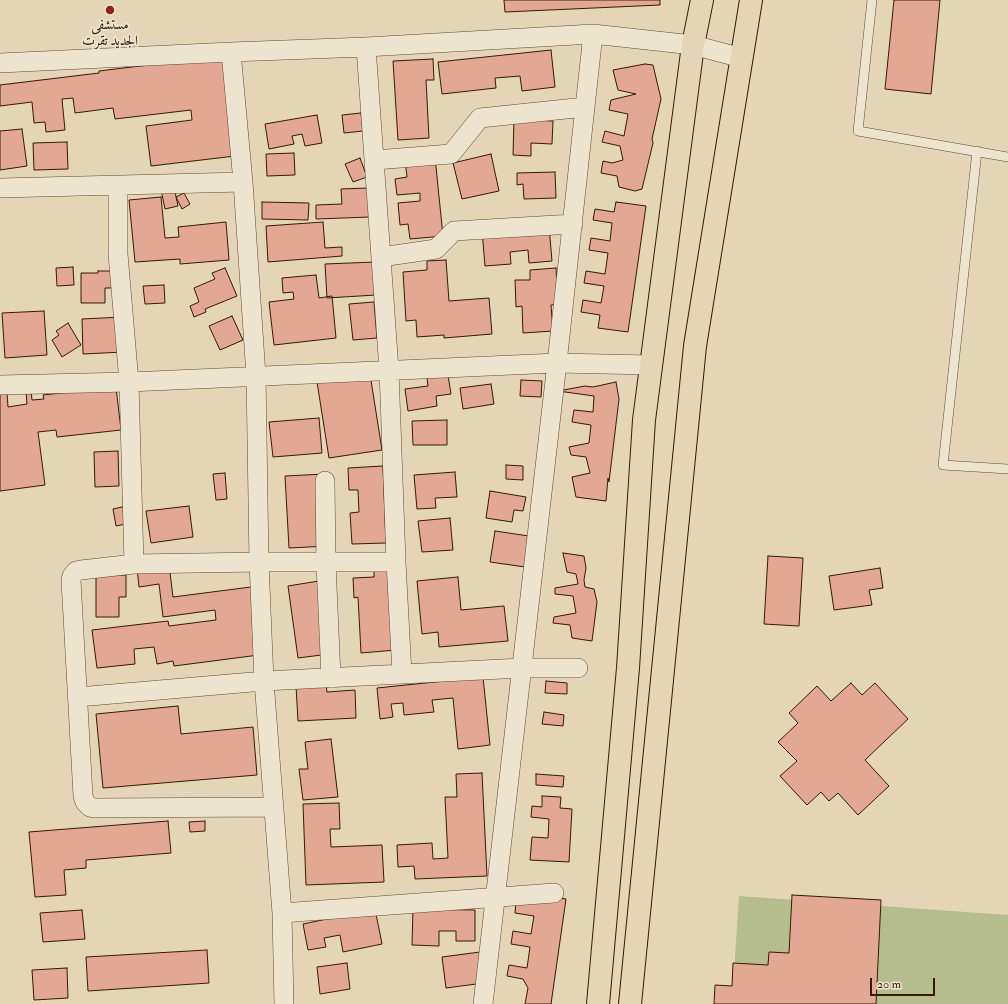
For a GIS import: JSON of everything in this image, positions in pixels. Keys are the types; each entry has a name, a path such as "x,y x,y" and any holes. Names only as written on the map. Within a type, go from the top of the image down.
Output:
{"main road":[{"path":"598,1004 628,668 644,420 694,45 702,0"},
{"path":"630,1004 695,346 751,0"}],"street":[{"path":"483,1004 558,363 593,34"},
{"path":"0,63 366,47 593,34 694,45 742,58"},
{"path":"366,47 389,370 396,562 402,674"},
{"path":"231,52 243,182 256,376 259,562 264,681 282,913 284,1004"},
{"path":"375,160 451,154 480,118 585,107"},
{"path":"0,188 243,182"},
{"path":"118,186 118,254 129,382 134,564"},
{"path":"381,257 436,249 454,231 573,224"},
{"path":"0,385 129,382 558,363 651,365"},
{"path":"325,481 326,563 332,678"},
{"path":"274,807 90,807 83,796 72,576 76,571 81,570 134,564 396,562"},
{"path":"78,697 264,681 522,668 578,668"},
{"path":"282,913 554,893"}],"lane":[{"path":"872,0 858,131 1008,157"},
{"path":"977,151 943,466 1008,469"}],"green space":[{"path":"739,896 1008,915 1008,1004 732,1004"}],"building":[{"path":"504,0 660,0 660,5 505,12"},
{"path":"894,0 940,0 931,94 885,89"},
{"path":"551,50 555,87 522,91 520,76 495,78 496,88 442,94 438,62"},
{"path":"223,56 235,156 151,166 146,126 192,120 191,110 115,119 113,108 75,113 73,98 62,99 65,130 46,132 45,122 34,123 32,102 0,106 0,85"},
{"path":"433,59 434,80 426,80 429,138 398,140 393,61"},
{"path":"645,64 653,65 661,99 652,139 653,143 642,189 635,191 619,187 617,176 601,173 603,161 612,163 623,160 620,146 602,142 605,131 624,136 628,114 609,110 611,100 636,94 618,90 613,70"},
{"path":"361,113 363,131 344,133 342,115"},
{"path":"317,115 322,143 305,146 302,134 292,136 294,144 269,149 265,124"},
{"path":"514,119 553,121 552,144 531,143 531,156 513,155"},
{"path":"22,129 27,166 0,170 0,131"},
{"path":"67,142 68,169 34,170 33,143"},
{"path":"294,153 295,175 267,176 266,154"},
{"path":"491,154 499,191 462,199 453,163"},
{"path":"435,157 443,236 410,239 408,224 400,225 398,203 420,201 420,193 397,195 395,179 407,177 405,160"},
{"path":"360,158 367,177 353,182 345,164"},
{"path":"555,172 556,198 524,199 523,184 517,185 517,173"},
{"path":"173,182 178,206 165,209 160,185"},
{"path":"368,188 370,217 316,219 316,205 342,204 341,189"},
{"path":"184,193 190,204 182,209 176,197"},
{"path":"161,197 165,238 179,237 178,227 226,222 229,260 180,264 180,259 135,262 129,200"},
{"path":"262,202 309,203 308,220 262,219"},
{"path":"616,202 646,206 628,332 598,328 600,315 581,312 583,300 601,303 604,286 584,283 586,271 605,274 608,253 589,250 591,238 610,241 612,223 593,220 595,209 614,212"},
{"path":"323,222 325,248 342,247 342,256 268,262 266,226"},
{"path":"549,226 552,261 529,263 528,250 510,252 511,264 485,266 482,231"},
{"path":"446,260 449,301 489,298 492,334 444,338 444,335 417,337 416,320 406,321 403,272 427,270 427,261"},
{"path":"375,262 376,295 327,298 325,264"},
{"path":"73,267 74,285 57,286 56,268"},
{"path":"225,268 237,296 205,309 206,312 194,317 190,306 199,302 194,288 215,279 212,273"},
{"path":"556,268 558,304 551,305 553,331 523,333 522,306 516,307 515,280 530,280 530,270"},
{"path":"98,271 118,271 118,288 105,288 105,303 81,303 81,273 98,273"},
{"path":"316,275 319,298 332,296 336,338 274,345 269,302 294,299 293,292 283,293 282,278"},
{"path":"164,285 165,303 145,304 143,286"},
{"path":"374,302 377,338 353,340 349,304"},
{"path":"44,311 47,355 5,358 2,313"},
{"path":"232,316 243,340 220,350 209,326"},
{"path":"123,317 124,352 83,354 82,319"},
{"path":"68,323 81,345 62,357 52,340 59,335 56,331"},
{"path":"370,374 382,450 329,458 317,382"},
{"path":"448,375 451,394 436,396 437,406 408,411 405,389 428,386 427,378"},
{"path":"521,380 542,381 541,397 520,396"},
{"path":"616,382 619,399 606,501 576,497 572,477 590,473 586,457 571,455 569,447 589,443 591,425 572,422 574,410 593,412 594,396 558,391 585,386 593,387"},
{"path":"491,384 494,404 463,409 460,388"},
{"path":"116,387 121,430 57,437 56,430 38,432 45,485 0,491 0,394 7,393 8,407 27,404 26,391 31,390 32,400 44,399 43,395"},
{"path":"319,418 322,453 273,457 269,422"},
{"path":"447,420 447,445 413,445 412,421"},
{"path":"118,451 119,486 95,487 94,452"},
{"path":"506,465 523,466 523,480 506,479"},
{"path":"383,466 386,543 352,544 350,513 359,512 358,490 349,490 348,468"},
{"path":"455,472 457,497 435,498 436,508 417,509 414,475"},
{"path":"225,473 227,499 216,500 213,474"},
{"path":"325,474 328,546 289,548 285,476"},
{"path":"490,491 526,497 523,511 514,510 512,522 486,518"},
{"path":"131,505 135,522 116,526 113,509"},
{"path":"189,506 193,537 151,543 146,511"},
{"path":"450,518 453,550 422,552 418,521"},
{"path":"495,531 529,536 525,567 490,562"},
{"path":"563,553 584,556 586,568 584,580 585,587 594,589 597,602 592,641 572,638 570,625 553,623 554,617 576,613 573,596 555,594 555,588 578,584 576,574 567,572"},
{"path":"768,556 803,558 799,626 764,624"},
{"path":"169,564 173,597 251,587 259,655 174,666 173,661 157,664 154,647 134,649 135,664 97,668 92,630 168,621 169,626 216,620 215,610 163,617 159,584 139,587 137,568"},
{"path":"390,567 396,650 361,653 358,597 354,598 353,578 374,577 374,568"},
{"path":"880,568 883,588 869,590 872,605 834,610 829,576"},
{"path":"96,575 126,575 126,597 119,597 119,617 96,617"},
{"path":"458,577 461,610 504,606 508,641 439,647 438,632 422,634 417,581"},
{"path":"319,581 329,654 298,658 288,586"},
{"path":"483,677 490,745 458,749 453,698 432,700 434,712 404,715 403,703 391,704 393,717 380,719 377,688"},
{"path":"546,681 567,683 567,694 545,693"},
{"path":"851,683 862,695 875,683 908,719 865,760 889,786 858,815 838,793 829,801 821,792 807,805 780,776 797,761 778,742 798,723 789,713 817,686 831,701"},
{"path":"326,684 327,692 355,690 356,718 298,721 296,686"},
{"path":"178,706 181,734 253,727 257,775 103,788 96,714"},
{"path":"544,712 564,715 563,726 542,724"},
{"path":"331,739 338,797 303,800 299,769 308,769 305,742"},
{"path":"482,773 487,876 415,879 414,866 398,867 397,845 432,843 433,859 448,858 445,797 457,797 456,774"},
{"path":"536,774 564,776 563,787 536,785"},
{"path":"542,796 561,797 560,808 572,809 569,862 530,860 532,837 548,838 549,819 531,817 532,806 542,807"},
{"path":"339,803 340,829 330,829 331,847 382,845 384,882 306,885 303,804"},
{"path":"168,821 171,853 86,860 86,868 64,870 66,895 35,897 29,832"},
{"path":"205,821 205,831 190,832 189,822"},
{"path":"536,895 566,899 551,1004 525,1004 528,988 523,979 507,976 509,965 527,968 530,947 511,944 513,931 531,934 534,916 515,913 516,901"},
{"path":"792,895 881,900 876,1004 714,1004 715,985 732,986 733,963 768,965 769,952 789,953"},
{"path":"375,909 382,944 343,952 340,935 324,938 326,947 308,950 303,924"},
{"path":"413,909 475,910 475,941 456,941 456,931 439,931 439,946 412,945"},
{"path":"82,910 85,939 43,942 40,913"},
{"path":"207,950 209,983 88,991 86,957"},
{"path":"480,952 484,983 446,988 442,957"},
{"path":"347,963 350,989 320,994 317,967"},
{"path":"67,968 68,998 34,1000 32,970"}],"place":[{"name":"مستشفى الجديد تقرت","path":"110,10"}]}
